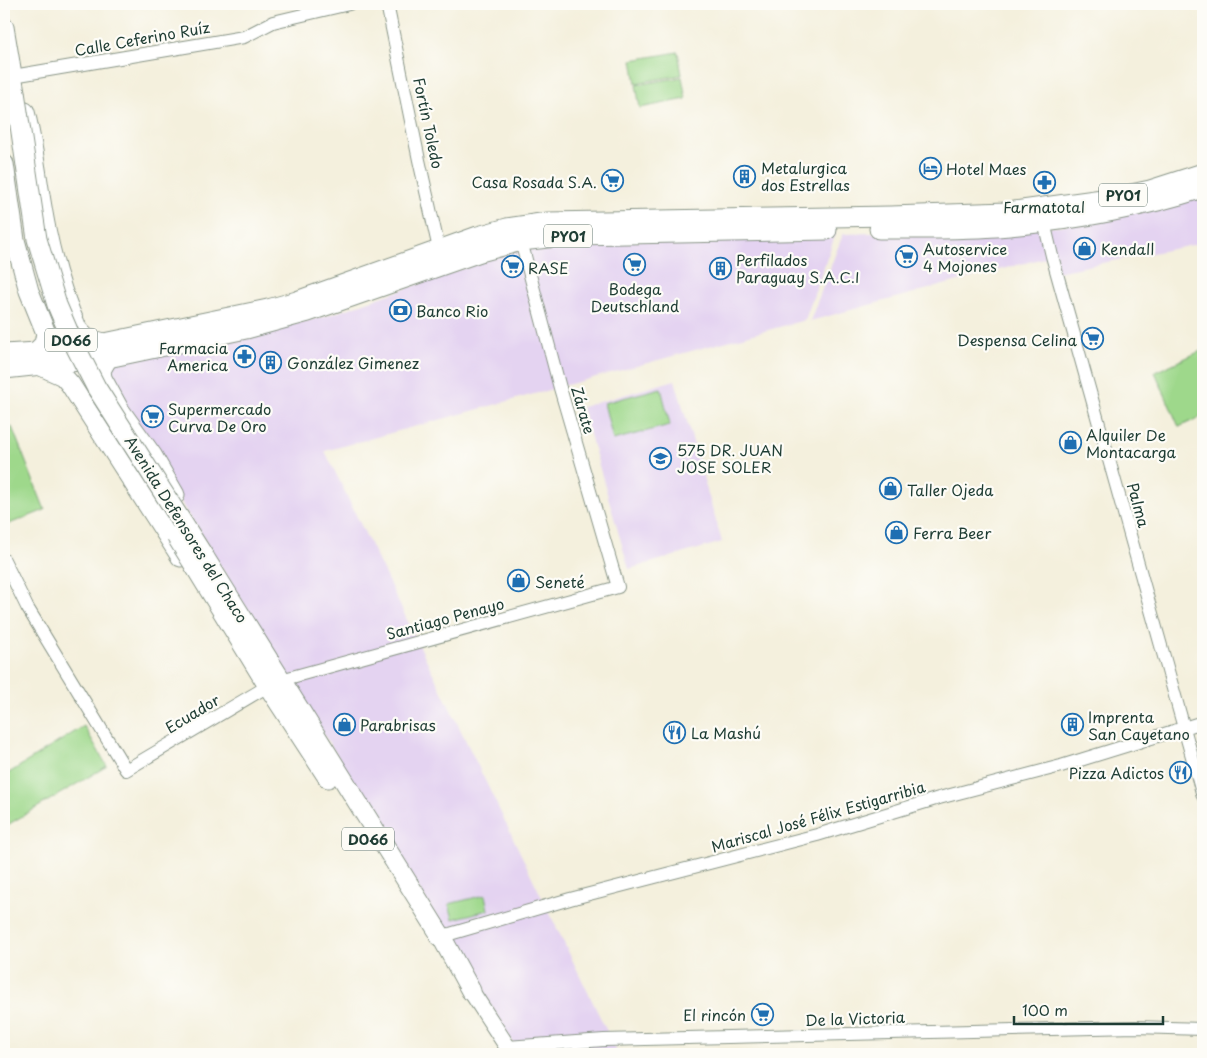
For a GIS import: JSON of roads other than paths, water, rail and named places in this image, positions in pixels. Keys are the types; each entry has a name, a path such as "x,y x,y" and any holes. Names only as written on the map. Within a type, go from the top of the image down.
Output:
{"highway":[{"name":"Avenida Defensores del Chaco","path":"4,27 12,89 37,239 57,305 72,340 96,387 274,683 471,991"},
{"path":"12,89 24,108 33,146 54,266 70,310 81,334 107,351 101,370 102,378 119,409 152,456 191,521 215,586"},
{"path":"4,164 14,240 29,292 46,333 38,358 63,376 191,572 215,586"},
{"name":"PY01","path":"107,351 297,302 439,249 488,233 548,222 1007,212 1117,197 1150,190 1203,173"},
{"name":"PY01","path":"4,354 38,358 74,356 246,329 308,312 480,252 521,241 575,235 1007,226 1044,222 1154,202 1203,188"},
{"path":"42,322 53,329 66,325 69,321 70,310"},
{"name":"PY01","path":"4,369 38,358"},
{"path":"78,397 78,387 85,378 98,375 102,378"}],"main road":[{"name":"Avenida Defensores del Chaco","path":"471,991 509,1051"}],"street":[{"name":"Calle Ceferino Ruíz","path":"12,89 244,37 273,22 350,4"},
{"name":"Fortín Toledo","path":"388,4 439,249"},
{"name":"Palma","path":"1044,222 1203,796"},
{"name":"Zárate","path":"521,241 560,388 618,588"},
{"name":"Ecuador","path":"4,560 27,607 126,770 274,683"},
{"name":"Santiago Penayo","path":"274,683 618,588"},
{"name":"Mariscal José Félix Estigarribia","path":"437,937 570,899 808,837 1203,722"},
{"name":"De la Victoria","path":"509,1051 604,1040 1126,1027 1203,1029"}],"place":[{"name":"Hotel Maes","path":"930,168"},
{"name":"Metalurgica dos Estrellas","path":"745,176"},
{"name":"Casa Rosada S.A.","path":"613,181"},
{"name":"Farmatotal","path":"1044,183"},
{"name":"Kendall","path":"1085,248"},
{"name":"Autoservice 4 Mojones","path":"907,257"},
{"name":"Bodega Deutschland","path":"635,265"},
{"name":"RASE","path":"512,267"},
{"name":"Perfilados Paraguay S.A.C.I","path":"720,268"},
{"name":"Banco Rio","path":"400,310"},
{"name":"Despensa Celina","path":"1093,339"},
{"name":"Farmacia America","path":"244,356"},
{"name":"González Gimenez","path":"271,362"},
{"name":"Supermercado Curva De Oro","path":"152,417"},
{"name":"Alquiler De Montacarga","path":"1070,443"},
{"name":"575 DR. JUAN JOSE SOLER","path":"661,458"},
{"name":"Taller Ojeda","path":"891,489"},
{"name":"Ferra Beer","path":"897,532"},
{"name":"Seneté","path":"519,581"},
{"name":"Parabrisas","path":"344,724"},
{"name":"Imprenta San Cayetano","path":"1072,725"},
{"name":"La Mashú","path":"675,732"},
{"name":"Pizza Adictos","path":"1180,772"},
{"name":"El rincón","path":"762,1014"}]}
